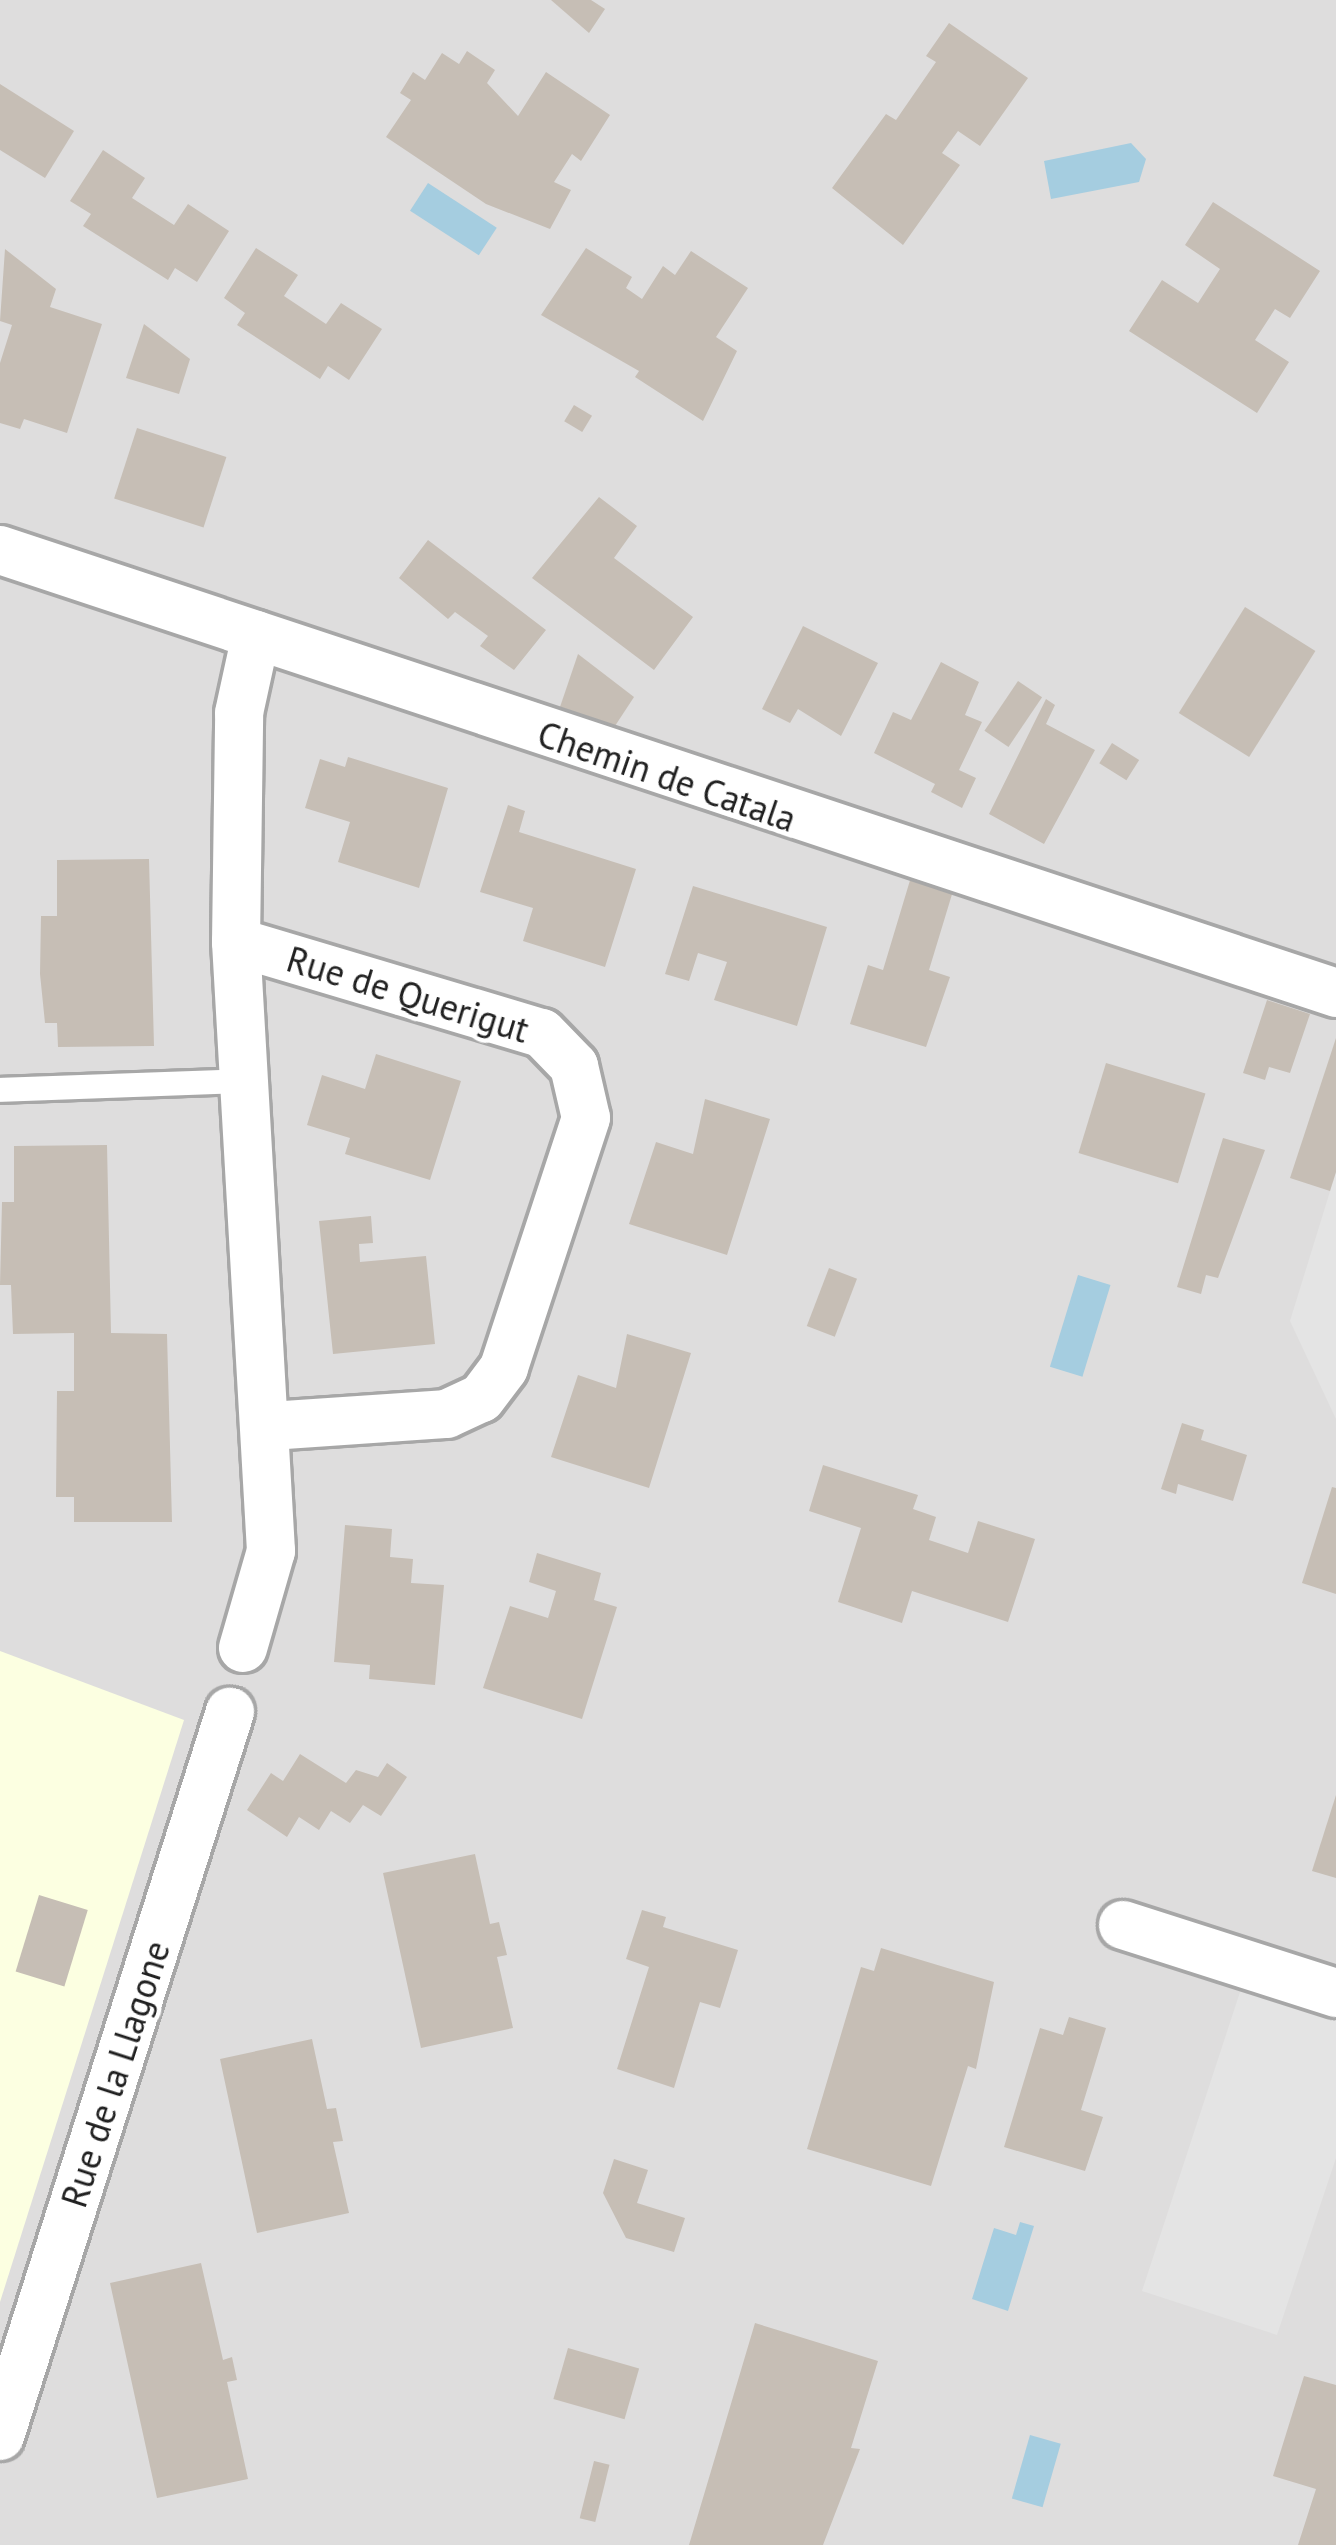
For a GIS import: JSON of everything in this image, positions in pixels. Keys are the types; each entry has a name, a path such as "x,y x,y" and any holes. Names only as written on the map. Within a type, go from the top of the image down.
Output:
{"street":[{"name":"Chemin de Catala","path":"0,550 1336,993"},
{"name":"Rue de Querigut","path":"243,1648 271,1551 268,1426 236,942 239,713 256,635"},
{"name":"Rue de Querigut","path":"236,942 542,1033 574,1066 586,1118 504,1368 481,1398 446,1414 268,1426"},
{"name":"Rue de la Llagone","path":"0,2436 230,1712"},
{"path":"1123,1925 1336,1993"}],"lane":[{"path":"0,1090 244,1082"}],"shaded area":[{"path":"0,0 1336,0 1336,2545 0,2545"},
{"path":"1336,1172 1336,1419 1290,1321"},
{"path":"0,1651 184,1720 0,2302"},
{"path":"1241,1989 1336,2020 1336,2158 1277,2335 1142,2291"}],"water":[{"path":"1131,143 1146,159 1139,182 1051,199 1044,161"},
{"path":"428,183 497,228 479,255 410,211"},
{"path":"1078,1275 1111,1285 1082,1377 1050,1367"},
{"path":"1020,2222 1034,2226 1008,2311 972,2299 994,2228 1016,2235"},
{"path":"1030,2435 1061,2444 1043,2507 1012,2498"}],"building":[{"path":"551,0 591,0 605,9 589,33"},
{"path":"949,23 1028,78 980,146 958,131 942,153 960,165 903,245 832,188 886,114 896,120 936,62 926,56"},
{"path":"467,51 495,70 487,83 518,116 546,72 610,115 581,161 572,154 554,182 571,190 550,229 486,204 386,137 411,100 400,93 413,72 425,80 442,53 459,64"},
{"path":"0,84 74,131 45,178 0,150"},
{"path":"103,150 145,178 132,198 174,225 188,204 229,231 197,282 175,268 168,280 83,226 91,214 70,201"},
{"path":"1213,202 1320,271 1290,318 1275,309 1255,340 1289,362 1257,413 1129,331 1162,280 1198,303 1220,269 1185,245"},
{"path":"256,248 298,275 284,296 326,324 341,303 382,329 349,380 328,366 320,379 237,325 245,313 224,298"},
{"path":"586,248 632,277 626,288 642,299 663,266 675,275 691,251 748,288 716,337 737,351 703,421 635,377 639,371 541,315"},
{"path":"5,249 56,289 50,307 102,324 67,433 24,419 20,429 0,423 0,363 12,325 0,321"},
{"path":"144,324 190,359 179,394 126,378"},
{"path":"574,405 592,416 582,432 564,421"},
{"path":"137,428 226,457 204,527 114,498"},
{"path":"599,497 637,526 614,558 693,617 654,670 532,578"},
{"path":"428,540 546,630 514,670 480,646 488,636 455,612 448,619 399,578"},
{"path":"1245,607 1315,651 1249,757 1179,713"},
{"path":"803,626 878,663 841,736 798,709 790,723 762,709"},
{"path":"578,654 634,697 615,726 560,707"},
{"path":"941,662 979,682 965,715 982,722 959,770 976,778 962,808 931,792 935,784 874,753 893,712 911,720"},
{"path":"1018,681 1042,697 1008,747 984,731"},
{"path":"1046,699 1055,705 1046,724 1095,750 1044,844 989,814"},
{"path":"1112,743 1139,760 1126,780 1099,763"},
{"path":"348,757 448,788 419,888 338,862 350,822 305,808 320,759 345,767"},
{"path":"508,805 525,811 519,832 636,869 605,967 523,941 533,908 480,892"},
{"path":"149,859 154,1046 58,1047 57,1023 45,1023 40,974 41,916 57,916 57,860"},
{"path":"911,877 953,891 929,970 950,977 926,1047 850,1024 868,965 883,970"},
{"path":"693,886 827,927 797,1026 714,1000 727,962 698,953 689,981 665,974"},
{"path":"1267,1000 1310,1014 1290,1073 1269,1067 1265,1080 1243,1073"},
{"path":"1336,1038 1336,1172 1330,1191 1290,1178"},
{"path":"376,1054 461,1081 430,1180 345,1154 350,1138 307,1125 322,1075 365,1089"},
{"path":"1106,1063 1205,1093 1178,1183 1079,1153"},
{"path":"705,1099 770,1119 727,1255 629,1224 656,1142 693,1154"},
{"path":"1223,1138 1265,1150 1218,1278 1206,1275 1201,1294 1177,1287"},
{"path":"107,1145 111,1333 167,1334 172,1522 74,1522 74,1497 56,1497 57,1391 74,1391 74,1333 13,1334 11,1285 0,1285 2,1202 14,1202 14,1146"},
{"path":"371,1216 373,1243 359,1244 360,1262 426,1256 435,1344 333,1354 319,1221"},
{"path":"829,1268 857,1279 835,1337 807,1326"},
{"path":"627,1334 691,1353 649,1488 551,1457 578,1375 616,1388"},
{"path":"1182,1423 1204,1430 1201,1440 1247,1455 1233,1501 1178,1484 1176,1494 1161,1489"},
{"path":"823,1465 918,1495 913,1509 936,1517 929,1540 968,1553 978,1521 1035,1539 1008,1622 912,1591 902,1623 838,1602 861,1528 809,1511"},
{"path":"1332,1487 1336,1488 1336,1594 1302,1583"},
{"path":"345,1525 392,1529 390,1557 413,1559 411,1583 444,1585 435,1685 369,1679 370,1665 334,1662"},
{"path":"537,1553 601,1573 594,1600 617,1607 582,1719 483,1688 510,1606 548,1618 556,1591 529,1582"},
{"path":"300,1754 346,1783 356,1770 378,1777 387,1763 407,1777 381,1816 363,1805 350,1823 331,1811 319,1830 299,1817 287,1837 247,1810 271,1773 283,1781"},
{"path":"1336,1795 1336,1878 1312,1871"},
{"path":"475,1854 490,1924 499,1922 507,1955 497,1957 513,2028 421,2048 383,1873"},
{"path":"39,1895 88,1910 64,1986 16,1972"},
{"path":"642,1910 666,1917 663,1927 738,1950 720,2008 700,2002 674,2088 617,2069 649,1967 626,1959"},
{"path":"881,1948 994,1982 976,2069 968,2066 931,2186 807,2149 861,1967 874,1971"},
{"path":"1069,2017 1106,2028 1081,2110 1103,2117 1085,2171 1004,2147 1040,2028 1063,2035"},
{"path":"312,2039 327,2109 336,2108 343,2141 333,2142 349,2213 257,2233 220,2059"},
{"path":"614,2159 648,2170 637,2203 685,2218 674,2252 626,2238 603,2193"},
{"path":"201,2263 223,2360 232,2357 237,2380 227,2382 248,2479 157,2498 110,2283"},
{"path":"755,2323 878,2361 851,2448 860,2449 823,2545 689,2545"},
{"path":"568,2348 639,2368 625,2419 553,2399"},
{"path":"1304,2376 1336,2385 1336,2545 1298,2545 1316,2489 1273,2476"},
{"path":"594,2461 610,2465 595,2522 580,2518"}]}
